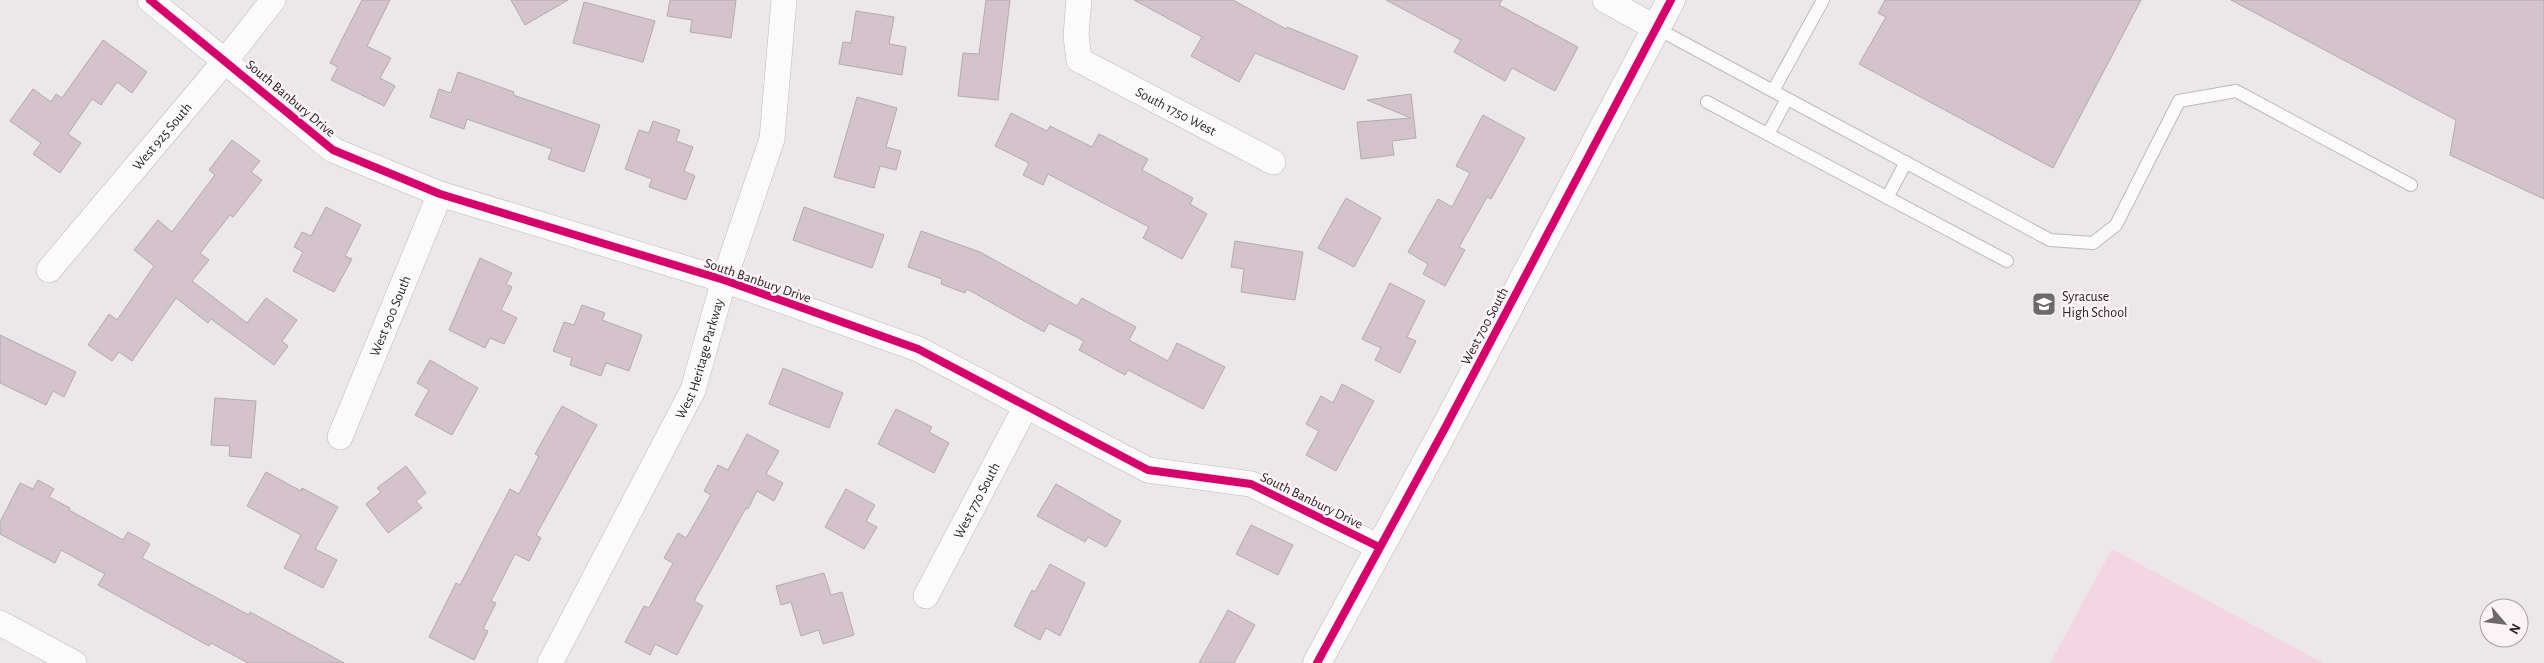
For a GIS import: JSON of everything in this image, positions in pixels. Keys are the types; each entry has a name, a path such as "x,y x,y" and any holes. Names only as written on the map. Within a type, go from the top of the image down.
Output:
{"street":[{"name":"South Banbury Drive","path":"150,0 226,60 333,150 440,194 724,280 918,349 1148,470 1251,484 1379,547"},
{"name":"West 925 South","path":"49,270 226,60 273,0"},
{"name":"West Heritage Parkway","path":"550,663 694,390 724,280 772,140 784,0"},
{"name":"South 1750 West","path":"1079,0 1076,35 1079,60 1273,162"},
{"path":"1605,0 1656,28"},
{"name":"West 700 South","path":"1317,663 1445,428 1671,0"},
{"name":"West 900 South","path":"340,438 440,194"},
{"name":"West 770 South","path":"926,596 1026,406"},
{"path":"0,623 74,663"}],"lane":[{"path":"1773,91 1823,0"},
{"path":"1656,28 2050,240 2093,243 2116,225 2179,101 2236,92 2411,185"},
{"path":"1768,134 1787,99"},
{"path":"1707,102 2007,261"},
{"path":"1887,198 1906,162"}],"shaded area":[{"path":"2112,549 2323,663 2050,663"}],"building":[{"path":"362,0 390,0 367,46 391,58 380,78 395,86 384,106 331,80 338,67 330,63"},
{"path":"511,0 568,0 525,25"},
{"path":"670,0 736,0 731,38 690,32 692,20 667,16"},
{"path":"986,0 1010,0 998,100 958,96 963,53 979,54"},
{"path":"1134,0 1233,0 1286,29 1287,27 1358,56 1344,90 1255,53 1239,82 1191,56 1202,37"},
{"path":"1386,0 1502,0 1499,5 1578,47 1555,91 1512,68 1505,81 1454,52 1461,40"},
{"path":"1885,0 2141,0 2053,168 1859,64 1886,17 1878,13"},
{"path":"2231,0 2544,0 2544,199 2450,155 2456,120"},
{"path":"584,2 655,21 643,62 573,43"},
{"path":"856,11 894,17 889,44 906,47 902,75 839,64 843,42 851,43"},
{"path":"103,40 147,72 132,93 117,82 101,105 92,99 68,134 81,143 60,173 33,154 41,143 10,121 33,89 51,102 56,94 62,98"},
{"path":"458,72 514,92 513,95 600,125 584,172 548,159 552,149 467,119 464,129 430,117 439,89 451,93"},
{"path":"1411,94 1416,138 1392,141 1394,155 1361,159 1357,122 1411,118 1367,100"},
{"path":"857,97 897,108 886,147 901,151 896,170 880,166 874,188 834,177"},
{"path":"1011,113 1047,131 1050,126 1092,147 1099,134 1148,159 1142,170 1193,198 1190,204 1207,214 1182,259 1143,238 1149,227 1048,174 1043,185 1023,175 1029,163 995,146"},
{"path":"1483,115 1525,138 1491,199 1487,197 1459,247 1465,250 1445,286 1423,274 1428,264 1408,252 1438,199 1452,207 1470,173 1456,166"},
{"path":"653,121 680,130 676,141 693,147 684,171 695,176 686,200 649,187 652,179 625,169 639,130 649,133"},
{"path":"232,140 260,161 251,172 262,180 233,217 230,215 200,253 209,260 192,281 247,323 266,298 297,320 282,341 288,346 274,365 211,319 208,323 176,298 132,361 119,352 112,361 88,345 109,314 117,320 154,266 134,250 158,220 172,232 215,175 209,170"},
{"path":"1346,198 1381,218 1354,267 1318,248"},
{"path":"326,207 361,225 345,256 352,259 334,292 293,271 303,252 294,247 302,232 311,236"},
{"path":"804,207 884,235 872,268 793,240"},
{"path":"921,231 980,252 1077,306 1082,298 1136,327 1129,340 1168,361 1177,343 1225,367 1203,409 1128,370 1125,375 1079,350 1084,341 1049,323 1044,332 967,289 965,293 941,284 942,279 908,267"},
{"path":"1235,241 1303,252 1295,300 1241,292 1244,269 1231,267"},
{"path":"480,258 512,273 506,284 512,287 501,310 517,318 504,344 490,338 485,348 449,330"},
{"path":"1390,283 1425,301 1407,337 1416,341 1400,373 1375,360 1381,348 1362,339"},
{"path":"582,305 605,313 602,320 642,335 629,371 606,363 601,376 570,365 572,358 553,351 564,322 574,325"},
{"path":"0,335 76,372 64,397 53,391 46,405 0,383"},
{"path":"430,360 478,388 452,435 415,415 429,390 417,383"},
{"path":"783,368 843,393 829,428 769,404"},
{"path":"1342,384 1374,401 1336,471 1306,455 1319,431 1306,424 1321,396 1333,403"},
{"path":"215,398 256,401 251,458 229,456 230,446 211,445"},
{"path":"562,406 597,425 536,535 541,538 529,561 515,554 491,601 496,603 483,629 488,631 474,660 429,637 456,583 460,585 510,489 519,494 539,456 535,454"},
{"path":"896,409 932,427 929,432 949,443 934,473 878,444"},
{"path":"747,434 779,451 766,474 783,483 774,501 757,491 748,509 746,508 694,601 703,606 677,655 655,644 650,655 625,642 644,606 649,608 673,563 664,558 678,533 686,538 711,495 704,491 718,465 728,470"},
{"path":"406,466 426,493 416,501 422,508 388,533 366,504 381,492 377,488"},
{"path":"266,472 301,491 302,488 338,507 315,549 337,560 323,588 284,568 301,535 247,506"},
{"path":"38,480 54,489 49,497 70,508 69,510 123,540 128,532 150,544 142,558 249,615 250,612 344,663 248,663 211,643 209,646 98,585 105,574 61,550 55,563 0,534 0,522 20,483 33,489"},
{"path":"1056,484 1121,521 1106,547 1088,537 1085,542 1037,516"},
{"path":"846,489 875,505 866,521 877,527 864,549 825,527"},
{"path":"1251,525 1293,545 1278,575 1236,554"},
{"path":"1050,564 1085,583 1060,636 1046,628 1040,640 1014,626 1032,590 1035,592"},
{"path":"824,573 831,595 842,592 854,635 823,644 819,630 801,636 791,602 781,605 776,586"},
{"path":"1228,610 1255,625 1234,663 1199,663"}],"cycle path":[{"path":"150,0 333,150 440,194 724,280 918,349 1148,470 1251,484 1379,547"},
{"path":"1317,663 1445,428 1671,0"}],"place":[{"name":"Syracuse High School","path":"2044,304"}]}
